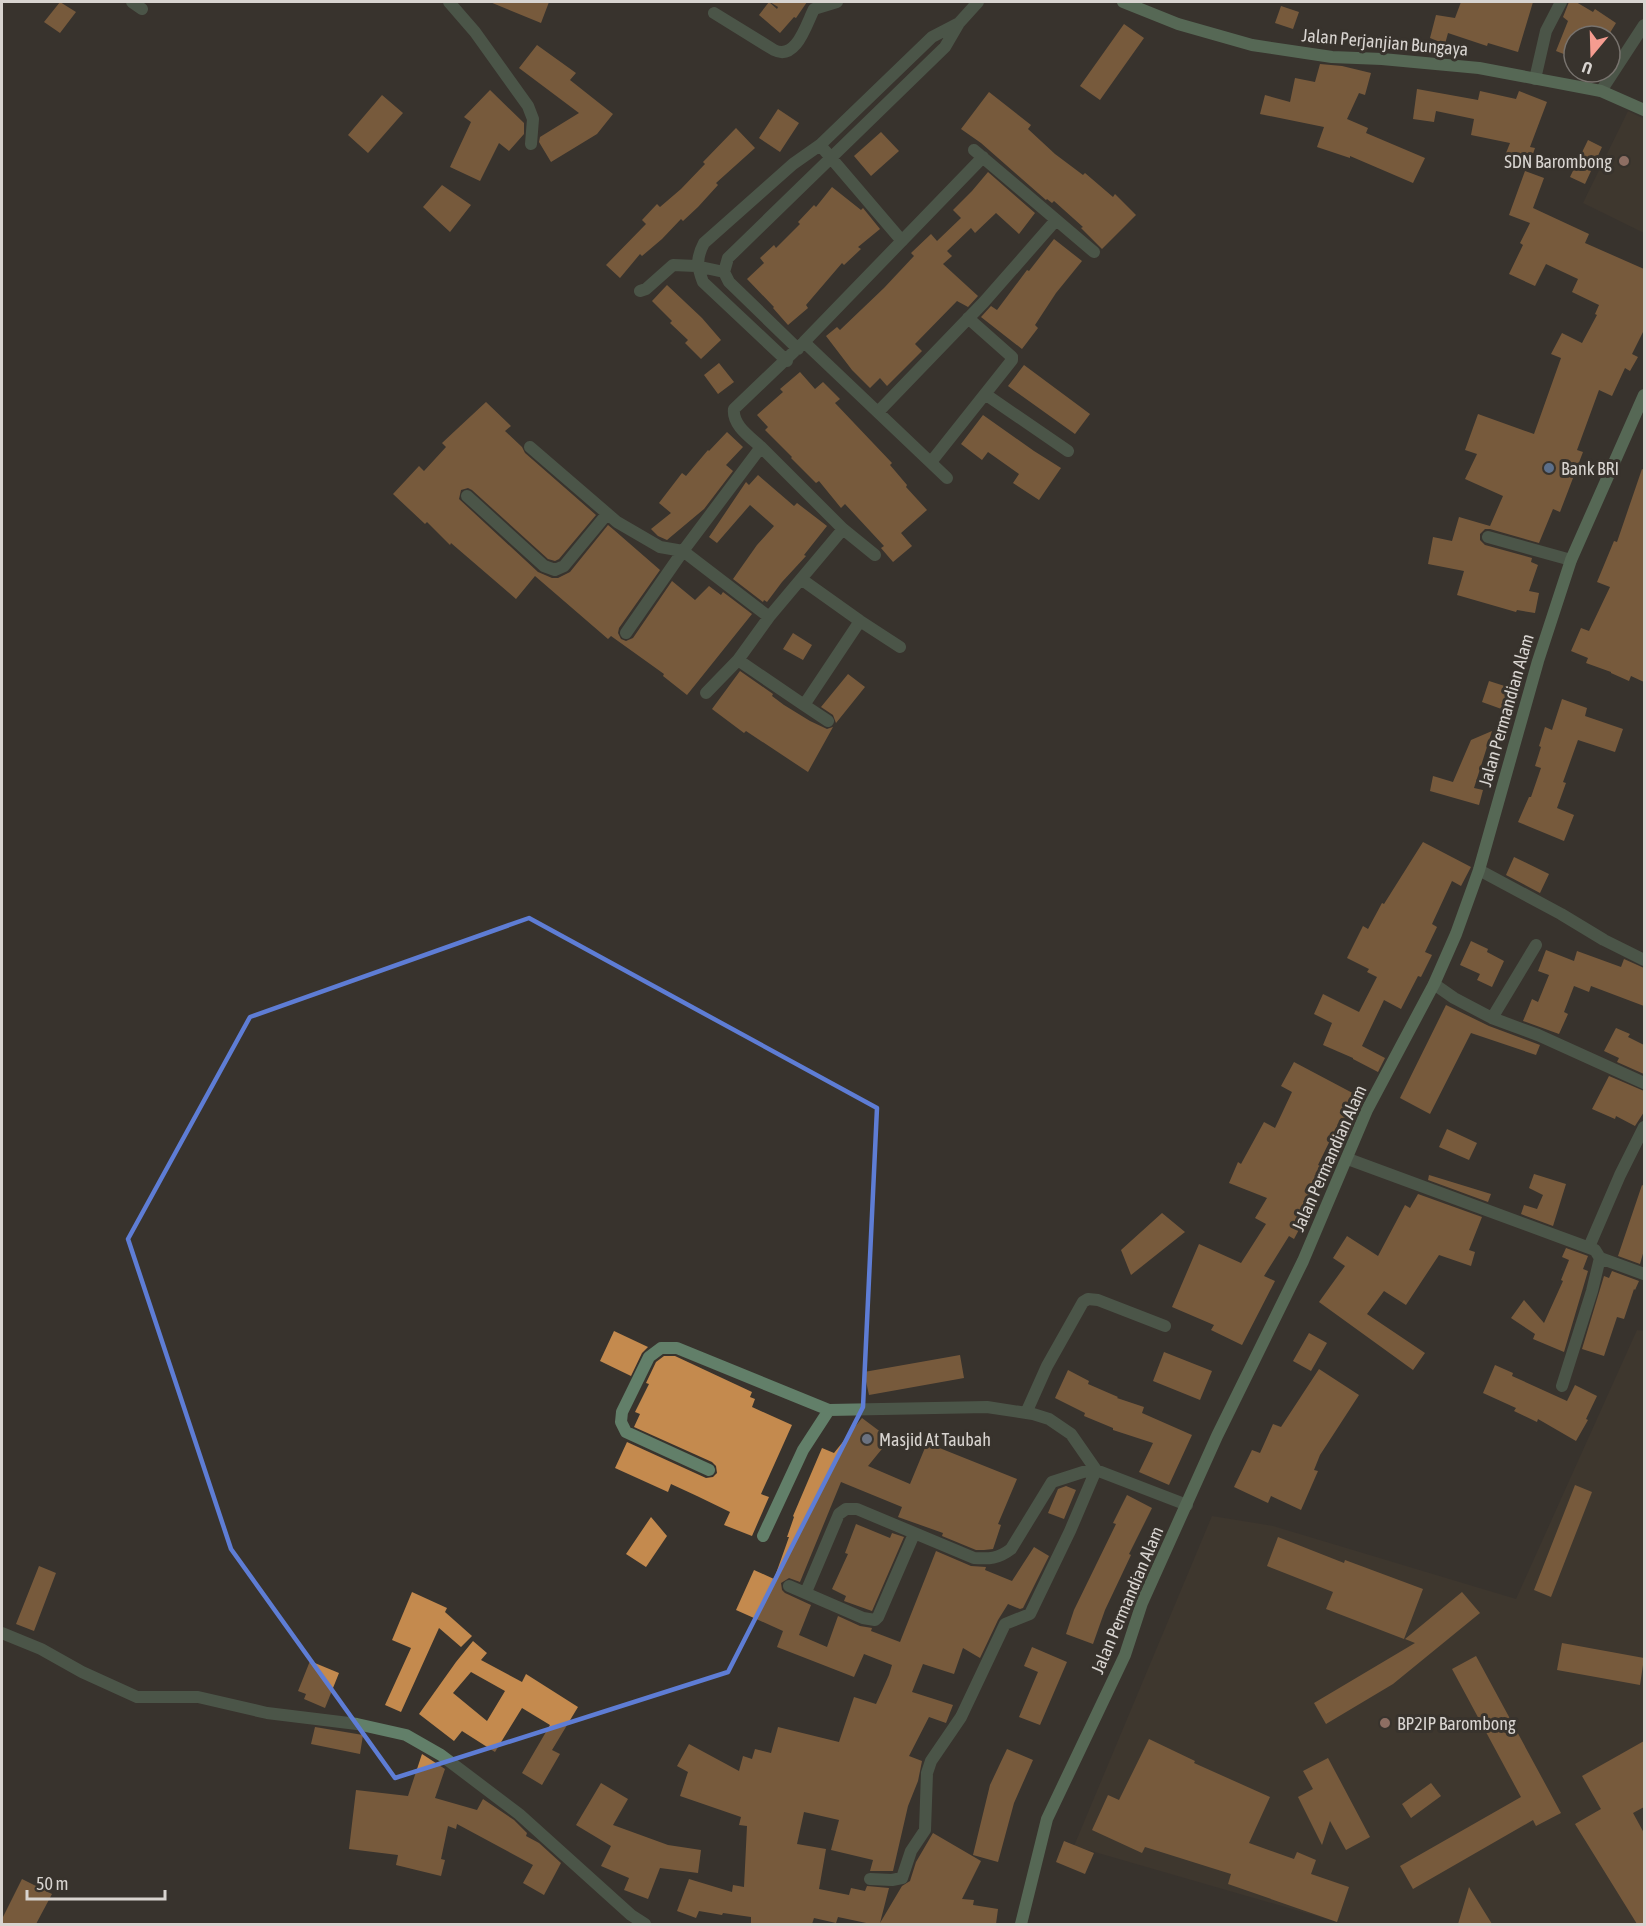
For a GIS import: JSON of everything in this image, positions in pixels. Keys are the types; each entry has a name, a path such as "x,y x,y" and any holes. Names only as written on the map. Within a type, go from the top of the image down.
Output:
{"main road":[{"name":"Jalan Perjanjian Bungaya","path":"1123,2 1178,24 1252,45 1332,57 1479,68 1601,91 1644,110"},
{"name":"Jalan Permandian Alam","path":"1022,1924 1047,1818 1125,1655 1142,1603 1217,1436 1303,1261 1367,1110 1434,984 1456,934 1479,870 1538,661 1571,560 1644,395"}],"street":[{"path":"132,2 142,9"},
{"path":"449,2 475,32 528,106 532,119 531,144"},
{"path":"714,13 774,50 784,53 789,52 798,40 814,9 837,2"},
{"path":"947,478 878,412 729,282 724,272 728,258 945,47 959,23 978,2"},
{"path":"1535,79 1546,31 1560,2"},
{"path":"787,361 704,282 696,266 704,243 776,178 820,145 932,37 959,23"},
{"path":"1601,91 1644,26"},
{"path":"820,145 902,241"},
{"path":"875,555 843,529 740,427 734,418 734,409 787,361 902,241 978,154 1094,252"},
{"path":"878,412 968,318 1056,220"},
{"path":"640,291 653,284 670,266 696,266 724,272"},
{"path":"931,462 1011,363 1012,357 968,318"},
{"path":"985,394 1068,451"},
{"path":"530,447 627,529 660,547 683,551 769,617"},
{"path":"626,633 683,551 761,447"},
{"path":"467,496 544,566 552,570 564,567 607,514"},
{"path":"706,693 738,660 769,617 843,529"},
{"path":"1488,537 1571,560"},
{"path":"801,579 900,647"},
{"path":"804,705 860,621"},
{"path":"738,660 828,721"},
{"path":"1479,870 1644,960"},
{"path":"1492,1018 1536,945"},
{"path":"1434,984 1454,998 1492,1018 1547,1039 1644,1083"},
{"path":"1589,1247 1620,1175 1644,1127"},
{"path":"1348,1159 1589,1247 1595,1250 1600,1258 1644,1274"},
{"path":"1562,1386 1600,1258"},
{"path":"1026,1413 1047,1366 1083,1302 1088,1299 1098,1300 1165,1326"},
{"path":"709,1470 626,1432 622,1427 622,1412 649,1357 661,1348 676,1348 829,1410 987,1407 1049,1419 1061,1425 1071,1434 1096,1470"},
{"path":"763,1536 803,1450 829,1410"},
{"path":"806,1592 839,1514 846,1509 857,1509 974,1558 993,1559 1011,1549 1052,1482 1083,1472 1096,1470 1187,1505"},
{"path":"870,1879 902,1878 910,1851 926,1830 927,1773 931,1761 961,1717 1005,1624 1030,1614 1096,1470"},
{"path":"789,1586 863,1618 874,1620 878,1617 914,1534"},
{"path":"2,1633 41,1649 82,1672 137,1697 198,1697 267,1713 357,1724 406,1736 441,1755 519,1814 631,1915 645,1924"}],"highlighted area":[{"path":"529,918 877,1108 863,1407 728,1672 395,1778 231,1549 128,1239 250,1017"}],"shaded area":[{"name":"SDN Barombong","path":"1628,111 1644,119 1644,233 1583,203"},
{"name":"BP2IP Barombong","path":"1637,1330 1644,1331 1644,1924 1344,1924 1074,1846 1212,1516 1273,1526 1516,1599"}],"building":[{"path":"60,2 76,12 60,33 44,22"},
{"path":"490,2 549,2 541,23"},
{"path":"769,2 777,9 778,7 770,2 807,2 796,18 794,17 780,33 759,15"},
{"path":"1461,2 1533,2 1518,52 1488,43 1487,46 1448,33 1445,44 1430,38 1436,15 1455,18"},
{"path":"1569,2 1576,2 1593,12 1595,9 1616,23 1567,24 1568,21 1563,17"},
{"path":"1281,6 1299,12 1293,29 1275,23"},
{"path":"1124,24 1144,38 1100,100 1080,86"},
{"path":"1562,36 1562,53 1556,51"},
{"path":"537,45 576,73 570,80 613,114 597,134 551,162 539,142 540,137 579,113 519,68"},
{"path":"1320,64 1342,66 1371,73 1365,95 1359,93 1347,119 1368,128 1366,133 1425,158 1413,183 1350,156 1350,158 1317,147 1324,127 1260,114 1265,95 1290,102 1295,78 1315,82"},
{"path":"1417,89 1478,100 1480,91 1516,99 1519,91 1547,102 1530,147 1535,148 1528,168 1504,158 1510,143 1471,135 1474,119 1436,111 1434,122 1413,119"},
{"path":"490,90 524,123 524,134 509,151 499,143 480,181 450,167 471,122 464,117"},
{"path":"989,92 1031,125 1028,129 1055,154 1083,175 1085,173 1113,197 1115,194 1136,215 1102,249 1081,228 1083,227 1054,201 1052,203 1046,200 981,143 961,129"},
{"path":"382,95 403,113 368,153 348,135"},
{"path":"778,109 799,123 780,152 759,138"},
{"path":"736,128 755,148 716,183 718,185 683,221 681,219 642,256 640,254 620,278 606,265 646,224 642,220 657,204 660,207 681,189"},
{"path":"881,132 899,151 871,176 854,156"},
{"path":"1588,140 1602,147 1585,184 1570,177"},
{"path":"1525,171 1544,178 1533,208 1589,234 1585,243 1644,269 1644,330 1632,354 1638,357 1630,371 1625,368 1612,396 1599,390 1577,450 1583,452 1560,512 1553,509 1539,543 1490,529 1485,529 1480,534 1480,540 1485,545 1532,558 1531,562 1538,565 1529,591 1539,593 1535,613 1517,610 1516,612 1457,595 1464,571 1428,564 1433,537 1452,541 1459,517 1490,526 1503,496 1465,479 1477,454 1465,450 1478,414 1534,434 1561,358 1551,354 1562,333 1582,343 1597,315 1595,314 1599,305 1572,292 1578,279 1546,264 1535,286 1509,274 1523,245 1520,243 1530,223 1509,215"},
{"path":"988,172 1035,213 1019,234 996,213 975,233 971,228 947,251 952,256 943,264 978,296 968,307 957,301 915,344 922,351 887,386 880,378 870,388 852,370 826,336 837,327 840,330 884,288 914,256 911,253 931,234 937,241 961,218 953,210"},
{"path":"442,185 471,205 450,232 423,207"},
{"path":"832,187 861,210 863,208 880,229 858,247 861,249 844,265 842,263 806,305 808,308 788,325 747,279 764,263 760,258 774,245 776,248"},
{"path":"1054,239 1082,261 1056,293 1035,325 1038,328 1022,349 981,317 991,306 997,310"},
{"path":"667,285 702,318 721,340 701,359 685,343 688,340 670,323 672,321 652,301"},
{"path":"719,363 734,382 718,394 704,375"},
{"path":"1024,365 1090,414 1075,434 1008,386"},
{"path":"800,372 815,389 823,382 840,399 835,403 892,463 890,465 907,485 906,487 927,510 901,533 912,546 893,562 881,548 884,546 845,504 841,508 819,481 816,483 765,430 768,427 757,415 783,392 780,389"},
{"path":"486,402 511,426 505,431 522,447 525,453 596,515 555,561 548,559 472,490 468,488 461,490 459,499 538,572 552,578 558,578 570,572 608,525 614,530 660,570 619,628 618,633 621,639 626,641 633,638 672,581 695,600 709,586 721,595 723,592 752,614 687,695 663,676 664,674 611,636 608,639 535,576 516,599 451,543 450,545 427,522 425,524 393,494 419,466 424,471 446,447 442,443"},
{"path":"983,415 1061,468 1039,500 1013,483 1019,474 988,452 982,460 961,444"},
{"path":"727,432 743,447 726,465 733,471 704,509 667,540 658,536 651,529 671,513 659,503 682,473 686,476"},
{"path":"1642,469 1644,470 1644,682 1631,676 1629,681 1586,663 1588,658 1571,651 1581,628 1589,631 1610,587 1597,582 1614,541 1617,542"},
{"path":"758,475 794,506 797,503 827,526 804,555 806,556 767,602 764,600 763,602 733,579 757,545 774,526 750,505 717,543 709,537 746,482 749,485"},
{"path":"793,633 812,645 803,660 783,649"},
{"path":"740,671 773,694 772,696 784,705 810,721 827,729 833,727 808,772 746,731 744,733 712,709"},
{"path":"848,674 865,687 836,723 833,715 821,707"},
{"path":"1489,681 1514,689 1507,711 1482,702"},
{"path":"1562,699 1587,708 1585,716 1623,729 1615,752 1578,740 1563,782 1566,783 1557,808 1574,815 1564,841 1518,822 1531,797 1541,768 1535,766 1545,727 1552,730"},
{"path":"1492,731 1474,788 1483,790 1479,805 1430,791 1433,776 1453,782 1471,740"},
{"path":"1423,842 1471,867 1461,886 1452,881 1432,924 1437,927 1425,952 1432,955 1421,977 1418,976 1401,1009 1384,1000 1362,1046 1385,1058 1378,1072 1323,1045 1332,1023 1314,1014 1323,994 1359,1012 1377,977 1367,972 1369,969 1347,958 1363,926 1368,929 1382,903 1384,904"},
{"path":"1514,857 1549,874 1540,893 1506,875"},
{"path":"1471,941 1488,949 1487,952 1504,961 1492,987 1477,980 1480,974 1460,965"},
{"path":"1546,950 1574,961 1577,951 1621,967 1624,959 1644,968 1644,1006 1591,986 1589,992 1574,986 1564,1012 1568,1014 1559,1034 1523,1021 1532,999 1538,1002 1549,975 1538,971"},
{"path":"1446,1005 1489,1026 1540,1045 1536,1055 1471,1033 1430,1114 1400,1098"},
{"path":"1616,1028 1630,1034 1628,1037 1644,1045 1644,1074 1617,1062 1619,1058 1604,1051"},
{"path":"1294,1062 1362,1098 1349,1122 1341,1118 1318,1165 1332,1171 1324,1190 1317,1187 1294,1239 1289,1236 1264,1276 1275,1281 1242,1345 1211,1330 1214,1325 1172,1307 1199,1244 1241,1263 1266,1224 1255,1218 1267,1198 1229,1183 1238,1162 1241,1164 1264,1122 1275,1128 1292,1092 1281,1086"},
{"path":"1609,1076 1644,1091 1644,1112 1635,1126 1616,1116 1615,1119 1592,1109"},
{"path":"1447,1129 1477,1143 1469,1160 1439,1147"},
{"path":"1534,1174 1566,1184 1553,1226 1521,1214 1524,1205 1537,1209 1543,1195 1529,1188"},
{"path":"1429,1175 1491,1194 1488,1202 1428,1180"},
{"path":"1642,1185 1644,1186 1644,1250 1640,1264 1618,1256"},
{"path":"1418,1194 1482,1217 1469,1250 1475,1252 1471,1266 1439,1255 1406,1305 1384,1291 1367,1314 1425,1353 1413,1370 1319,1302 1345,1266 1333,1258 1347,1236 1378,1256 1405,1205 1410,1208"},
{"path":"1162,1213 1185,1232 1131,1275 1121,1250"},
{"path":"1566,1248 1588,1256 1583,1269 1588,1271 1564,1352 1533,1339 1535,1334 1511,1318 1524,1300 1544,1323 1563,1281 1561,1280 1569,1260 1562,1257"},
{"path":"1612,1271 1639,1281 1624,1319 1617,1317 1604,1356 1582,1349 1604,1276 1609,1278"},
{"path":"614,1331 648,1347 642,1353 631,1376 600,1361"},
{"path":"1309,1333 1327,1343 1311,1371 1293,1361"},
{"path":"1164,1352 1212,1371 1200,1400 1153,1381"},
{"path":"960,1355 964,1378 869,1395 864,1372"},
{"path":"664,1356 675,1356 752,1392 750,1397 755,1399 752,1407 792,1425 761,1494 769,1497 752,1536 724,1525 730,1512 671,1484 668,1492 615,1468 627,1442 706,1478 713,1477 717,1473 716,1466 712,1462 634,1427 640,1414 635,1412 649,1384 646,1383 656,1362"},
{"path":"1495,1365 1513,1373 1512,1376 1567,1401 1575,1385 1597,1396 1586,1419 1588,1420 1576,1441 1538,1419 1537,1422 1514,1411 1516,1408 1483,1393"},
{"path":"1319,1369 1359,1395 1320,1455 1314,1470 1318,1471 1301,1510 1271,1496 1268,1503 1234,1487 1252,1450 1260,1453 1273,1424 1281,1427"},
{"path":"1068,1370 1089,1381 1088,1384 1117,1398 1144,1407 1142,1413 1192,1435 1169,1485 1139,1472 1153,1443 1113,1430 1055,1398"},
{"path":"862,1418 890,1439 868,1466 910,1484 927,1443 1017,1479 998,1524 1001,1525 993,1549 984,1550 976,1550 942,1536 943,1533 898,1517 902,1507 841,1482 800,1582 789,1578 781,1583 785,1593 811,1605 799,1635 827,1647 838,1616 860,1626 872,1628 871,1631 900,1642 936,1551 971,1566 986,1567 985,1570 1012,1581 1034,1547 1049,1556 1023,1608 1008,1604 980,1658 963,1648 954,1674 923,1664 912,1692 953,1705 946,1723 929,1717 909,1756 922,1761 918,1781 908,1806 893,1871 870,1871 873,1860 831,1850 839,1820 804,1812 797,1844 826,1849 819,1889 849,1895 851,1888 865,1891 867,1886 889,1888 880,1923 902,1886 910,1881 916,1862 933,1833 981,1861 962,1899 974,1900 973,1905 998,1909 996,1924 871,1924 838,1917 836,1923 814,1918 812,1924 751,1924 751,1917 699,1911 696,1918 677,1911 689,1879 732,1892 733,1885 744,1887 747,1826 739,1825 741,1817 680,1796 688,1772 677,1766 689,1744 739,1771 743,1756 752,1759 755,1749 771,1753 778,1727 839,1742 854,1697 876,1704 889,1675 892,1665 864,1654 854,1677 777,1647 783,1631 736,1610 754,1570 774,1579 789,1537 787,1537 793,1516 822,1448 834,1453"},
{"path":"1575,1485 1592,1492 1551,1597 1534,1590"},
{"path":"1066,1486 1076,1490 1064,1519 1048,1513 1058,1489"},
{"path":"1127,1495 1152,1508 1129,1554 1131,1555 1105,1610 1093,1644 1066,1634 1074,1610 1116,1524 1113,1523"},
{"path":"651,1517 667,1536 646,1567 626,1554"},
{"path":"856,1524 890,1538 892,1533 904,1537 872,1611 844,1601 846,1596 832,1589 848,1554 845,1553"},
{"path":"1278,1537 1344,1563 1345,1560 1423,1589 1404,1639 1326,1609 1333,1592 1267,1566"},
{"path":"39,1566 56,1573 34,1631 16,1624"},
{"path":"412,1592 447,1608 445,1612 472,1636 461,1647 439,1628 401,1712 385,1705 411,1648 392,1640"},
{"path":"1462,1592 1480,1613 1393,1684 1326,1724 1314,1703 1415,1643 1405,1639"},
{"path":"473,1641 487,1653 481,1660 522,1682 526,1674 578,1707 552,1750 560,1754 542,1785 522,1773 550,1725 522,1708 495,1752 462,1731 454,1741 419,1714","holes":["471,1672 505,1691 487,1721 453,1693"]},
{"path":"1562,1643 1644,1658 1640,1685 1557,1670"},
{"path":"1032,1647 1067,1662 1040,1725 1019,1717 1038,1672 1024,1666"},
{"path":"1476,1656 1561,1813 1536,1826 1533,1820 1413,1889 1400,1866 1521,1797 1452,1669"},
{"path":"310,1661 339,1673 325,1708 304,1699 306,1694 298,1691"},
{"path":"315,1727 363,1735 360,1754 311,1744"},
{"path":"1149,1739 1195,1761 1194,1763 1270,1797 1249,1843 1294,1859 1297,1852 1316,1860 1311,1874 1349,1887 1337,1922 1228,1884 1231,1874 1145,1847 1142,1853 1092,1830 1108,1795 1119,1800"},
{"path":"1644,1741 1644,1807 1633,1813 1644,1833 1644,1924 1637,1924 1575,1824 1601,1809 1582,1776"},
{"path":"1007,1749 1033,1760 1014,1803 998,1862 973,1855 990,1785"},
{"path":"422,1754 445,1769 435,1798 477,1810 483,1799 514,1820 527,1833 526,1836 539,1843 561,1863 544,1895 523,1883 533,1865 457,1824 456,1829 448,1826 441,1859 445,1860 441,1876 396,1865 398,1855 349,1849 356,1790 408,1796"},
{"path":"1328,1758 1370,1837 1346,1850 1330,1821 1322,1845 1298,1797 1313,1789 1303,1771"},
{"path":"601,1783 628,1799 613,1825 668,1845 701,1850 698,1873 660,1868 648,1899 624,1890 629,1878 601,1866 611,1846 576,1825"},
{"path":"1431,1783 1441,1796 1411,1818 1402,1804"},
{"path":"1064,1841 1094,1853 1085,1874 1056,1862"},
{"path":"22,1879 52,1894 36,1924 2,1924 2,1919"},
{"path":"1469,1887 1492,1924 1458,1924"}],"place":[{"name":"SDN Barombong","path":"1624,161"},
{"name":"Bank BRI","path":"1549,468"},
{"name":"Masjid At Taubah","path":"867,1439"},
{"name":"BP2IP Barombong","path":"1385,1723"}]}
